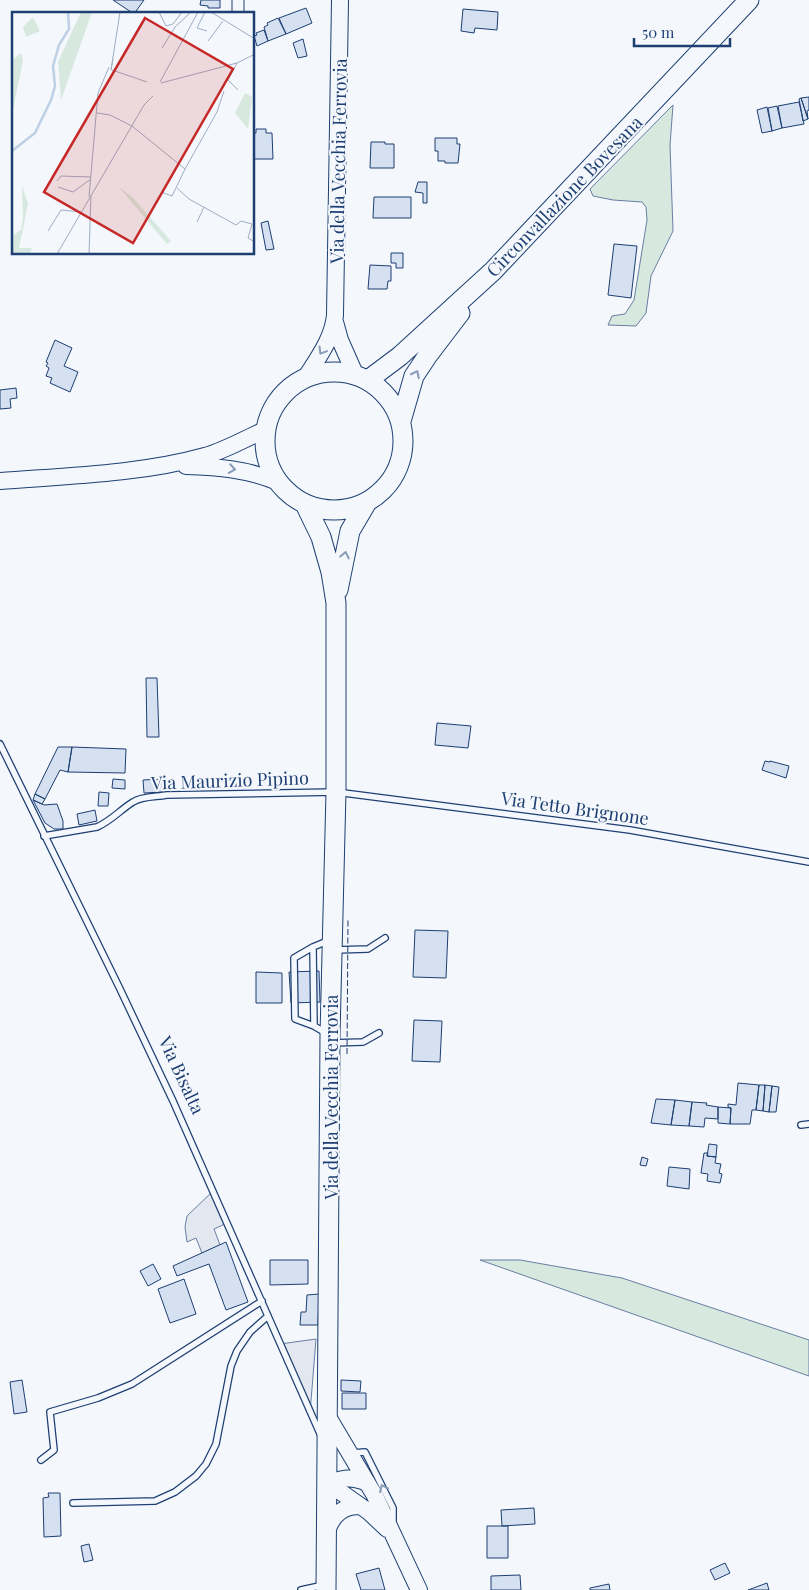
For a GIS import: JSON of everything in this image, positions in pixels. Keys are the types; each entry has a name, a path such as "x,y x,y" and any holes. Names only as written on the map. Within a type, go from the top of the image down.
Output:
{"main road":[{"name":"Circonvallazione Bovesana","path":"362,377 400,356 493,271 749,0"},
{"path":"401,421 414,376 493,271"},
{"path":"338,371 362,377 383,390 394,404 401,421 404,444 399,467 386,487 367,502 347,509 326,510 305,504 290,495 278,482 269,466 265,448 265,430 270,414 279,399 291,386 306,378 322,372 338,371"},
{"name":"Via della Vecchia Ferrovia","path":"336,603 350,531 367,502"},
{"name":"Via della Vecchia Ferrovia","path":"305,504 321,536 331,572 336,603 336,792 332,945 325,1035 322,1421 327,1449 328,1483 326,1587"}],"street":[{"name":"Via della Vecchia Ferrovia","path":"340,0 335,322 342,347 362,377"},
{"name":"Via della Vecchia Ferrovia","path":"306,378 327,343 335,322"},
{"path":"0,481 71,477 166,465 207,455 265,430"},
{"path":"166,465 227,468 259,474 278,482"},
{"path":"0,470 27,479"},
{"name":"Via Bisalta","path":"322,1421 350,1454 367,1482 419,1590"},
{"path":"328,1483 348,1477 367,1482"},
{"name":"Via Bisalta","path":"328,1483 378,1520 392,1535"},
{"path":"327,1531 330,1521 342,1510 350,1506 360,1506"}],"lane":[{"name":"Via Bisalta","path":"0,744 165,1084 268,1316 322,1421"},
{"name":"Via Maurizio Pipino","path":"44,836 105,824 133,802 142,798 167,795 336,792"},
{"name":"Via Tetto Brignone","path":"336,792 630,830 809,862"},
{"path":"380,1034 363,1042 325,1035 295,1019 294,958 313,947 332,945 368,949 385,938"},
{"path":"313,947 325,1035"},
{"path":"800,1125 809,1124"},
{"path":"41,1460 54,1450 50,1412 98,1398 132,1384 262,1301"},
{"path":"73,1503 155,1501 175,1492 196,1476 206,1464 216,1444 231,1366 237,1351 250,1332 268,1316"},
{"path":"350,1454 365,1452 393,1508 392,1535"},
{"path":"301,1590 316,1585 326,1587"}],"shaded area":[{"path":"673,105 670,145 673,231 651,276 646,313 636,326 608,325 612,316 625,314 634,300 647,220 646,207 642,202 613,200 593,196 590,189"},
{"path":"213,1191 227,1223 214,1229 220,1245 202,1253 196,1238 187,1242 185,1227 187,1216"},
{"path":"480,1260 520,1260 622,1278 809,1340 809,1376"},
{"path":"316,1339 310,1413 280,1344"}],"building":[{"path":"113,0 144,0 135,12 131,12"},
{"path":"201,0 220,0 220,8 208,8 208,6 200,5"},
{"path":"306,8 312,23 286,34 279,18"},
{"path":"463,9 498,12 497,30 475,28 474,33 461,31"},
{"path":"278,18 286,34 268,41 264,27 268,25 267,23"},
{"path":"264,30 268,41 257,46 256,33"},
{"path":"303,39 307,56 298,58 293,43"},
{"path":"809,97 809,110 807,111 808,119 801,98"},
{"path":"801,98 808,119 803,121 799,99"},
{"path":"799,102 804,124 782,128 778,106"},
{"path":"777,106 782,128 772,131 768,108"},
{"path":"767,107 772,131 762,133 757,110"},
{"path":"256,129 266,129 266,133 272,133 273,159 255,159"},
{"path":"435,138 457,138 457,144 460,144 458,163 438,161 438,151 435,151"},
{"path":"371,142 394,144 394,168 370,168"},
{"path":"418,182 427,182 427,203 423,203 423,193 415,192"},
{"path":"374,197 411,197 411,218 373,218"},
{"path":"268,221 274,249 266,250 261,223"},
{"path":"614,244 637,246 631,298 608,295"},
{"path":"391,253 403,253 403,268 396,268 396,263 391,263"},
{"path":"370,265 391,266 391,281 388,281 387,289 368,289"},
{"path":"55,340 72,348 64,366 78,372 70,392 50,383 52,378 46,376 49,368 46,366 48,363 46,362"},
{"path":"16,388 17,398 10,399 11,408 0,409 0,390"},
{"path":"146,678 157,678 159,737 147,737"},
{"path":"437,723 471,726 468,748 435,745"},
{"path":"58,747 72,747 68,772 60,770 45,799 35,794"},
{"path":"72,747 126,749 125,773 68,772"},
{"path":"765,761 789,766 786,778 762,770"},
{"path":"113,779 125,780 125,789 112,788"},
{"path":"162,779 163,792 144,793 143,780"},
{"path":"99,792 109,793 108,806 98,806"},
{"path":"35,794 45,799 42,804 33,800"},
{"path":"33,800 44,805 57,804 63,821 63,829 54,829 45,823"},
{"path":"95,810 97,821 79,825 77,814"},
{"path":"415,930 448,931 446,978 413,977"},
{"path":"319,971 320,1002 291,1003 289,972"},
{"path":"256,972 282,973 282,1003 256,1003"},
{"path":"414,1020 442,1021 440,1062 412,1061"},
{"path":"738,1083 759,1085 756,1110 752,1110 750,1124 730,1124 731,1108 728,1107 728,1104 736,1105"},
{"path":"759,1085 765,1085 763,1111 756,1110"},
{"path":"765,1085 772,1086 769,1112 763,1111"},
{"path":"772,1086 779,1087 776,1112 769,1112"},
{"path":"656,1099 675,1100 671,1125 651,1123"},
{"path":"675,1100 692,1102 689,1126 671,1125"},
{"path":"692,1102 707,1103 706,1105 718,1107 718,1119 705,1118 704,1127 689,1126"},
{"path":"718,1107 731,1108 730,1124 718,1123"},
{"path":"709,1144 717,1145 716,1157 707,1156"},
{"path":"704,1153 708,1153 707,1156 716,1157 715,1163 721,1164 719,1173 722,1174 720,1183 707,1181 708,1174 701,1173"},
{"path":"642,1157 648,1159 646,1166 640,1165"},
{"path":"669,1167 690,1169 689,1189 667,1186"},
{"path":"226,1242 248,1302 226,1310 209,1264 177,1276 173,1266"},
{"path":"270,1260 308,1260 308,1284 270,1285"},
{"path":"153,1264 161,1279 148,1286 140,1271"},
{"path":"184,1279 196,1314 170,1323 158,1289"},
{"path":"319,1294 318,1325 300,1325 301,1312 306,1312 307,1295"},
{"path":"22,1380 27,1412 14,1414 10,1382"},
{"path":"341,1380 361,1381 360,1392 341,1391"},
{"path":"342,1393 366,1393 366,1409 342,1409"},
{"path":"48,1493 60,1493 61,1536 44,1537 43,1498 49,1497"},
{"path":"534,1508 535,1524 502,1526 501,1510"},
{"path":"487,1526 508,1526 508,1558 487,1558"},
{"path":"89,1544 93,1560 84,1562 81,1546"},
{"path":"725,1563 730,1573 715,1580 710,1570"},
{"path":"379,1568 385,1590 361,1590 356,1574"},
{"path":"520,1575 521,1590 491,1590 491,1576"},
{"path":"767,1583 769,1590 748,1590"},
{"path":"609,1584 610,1590 590,1590 590,1588"}],"fence":[{"path":"347,1054 348,918"}]}
